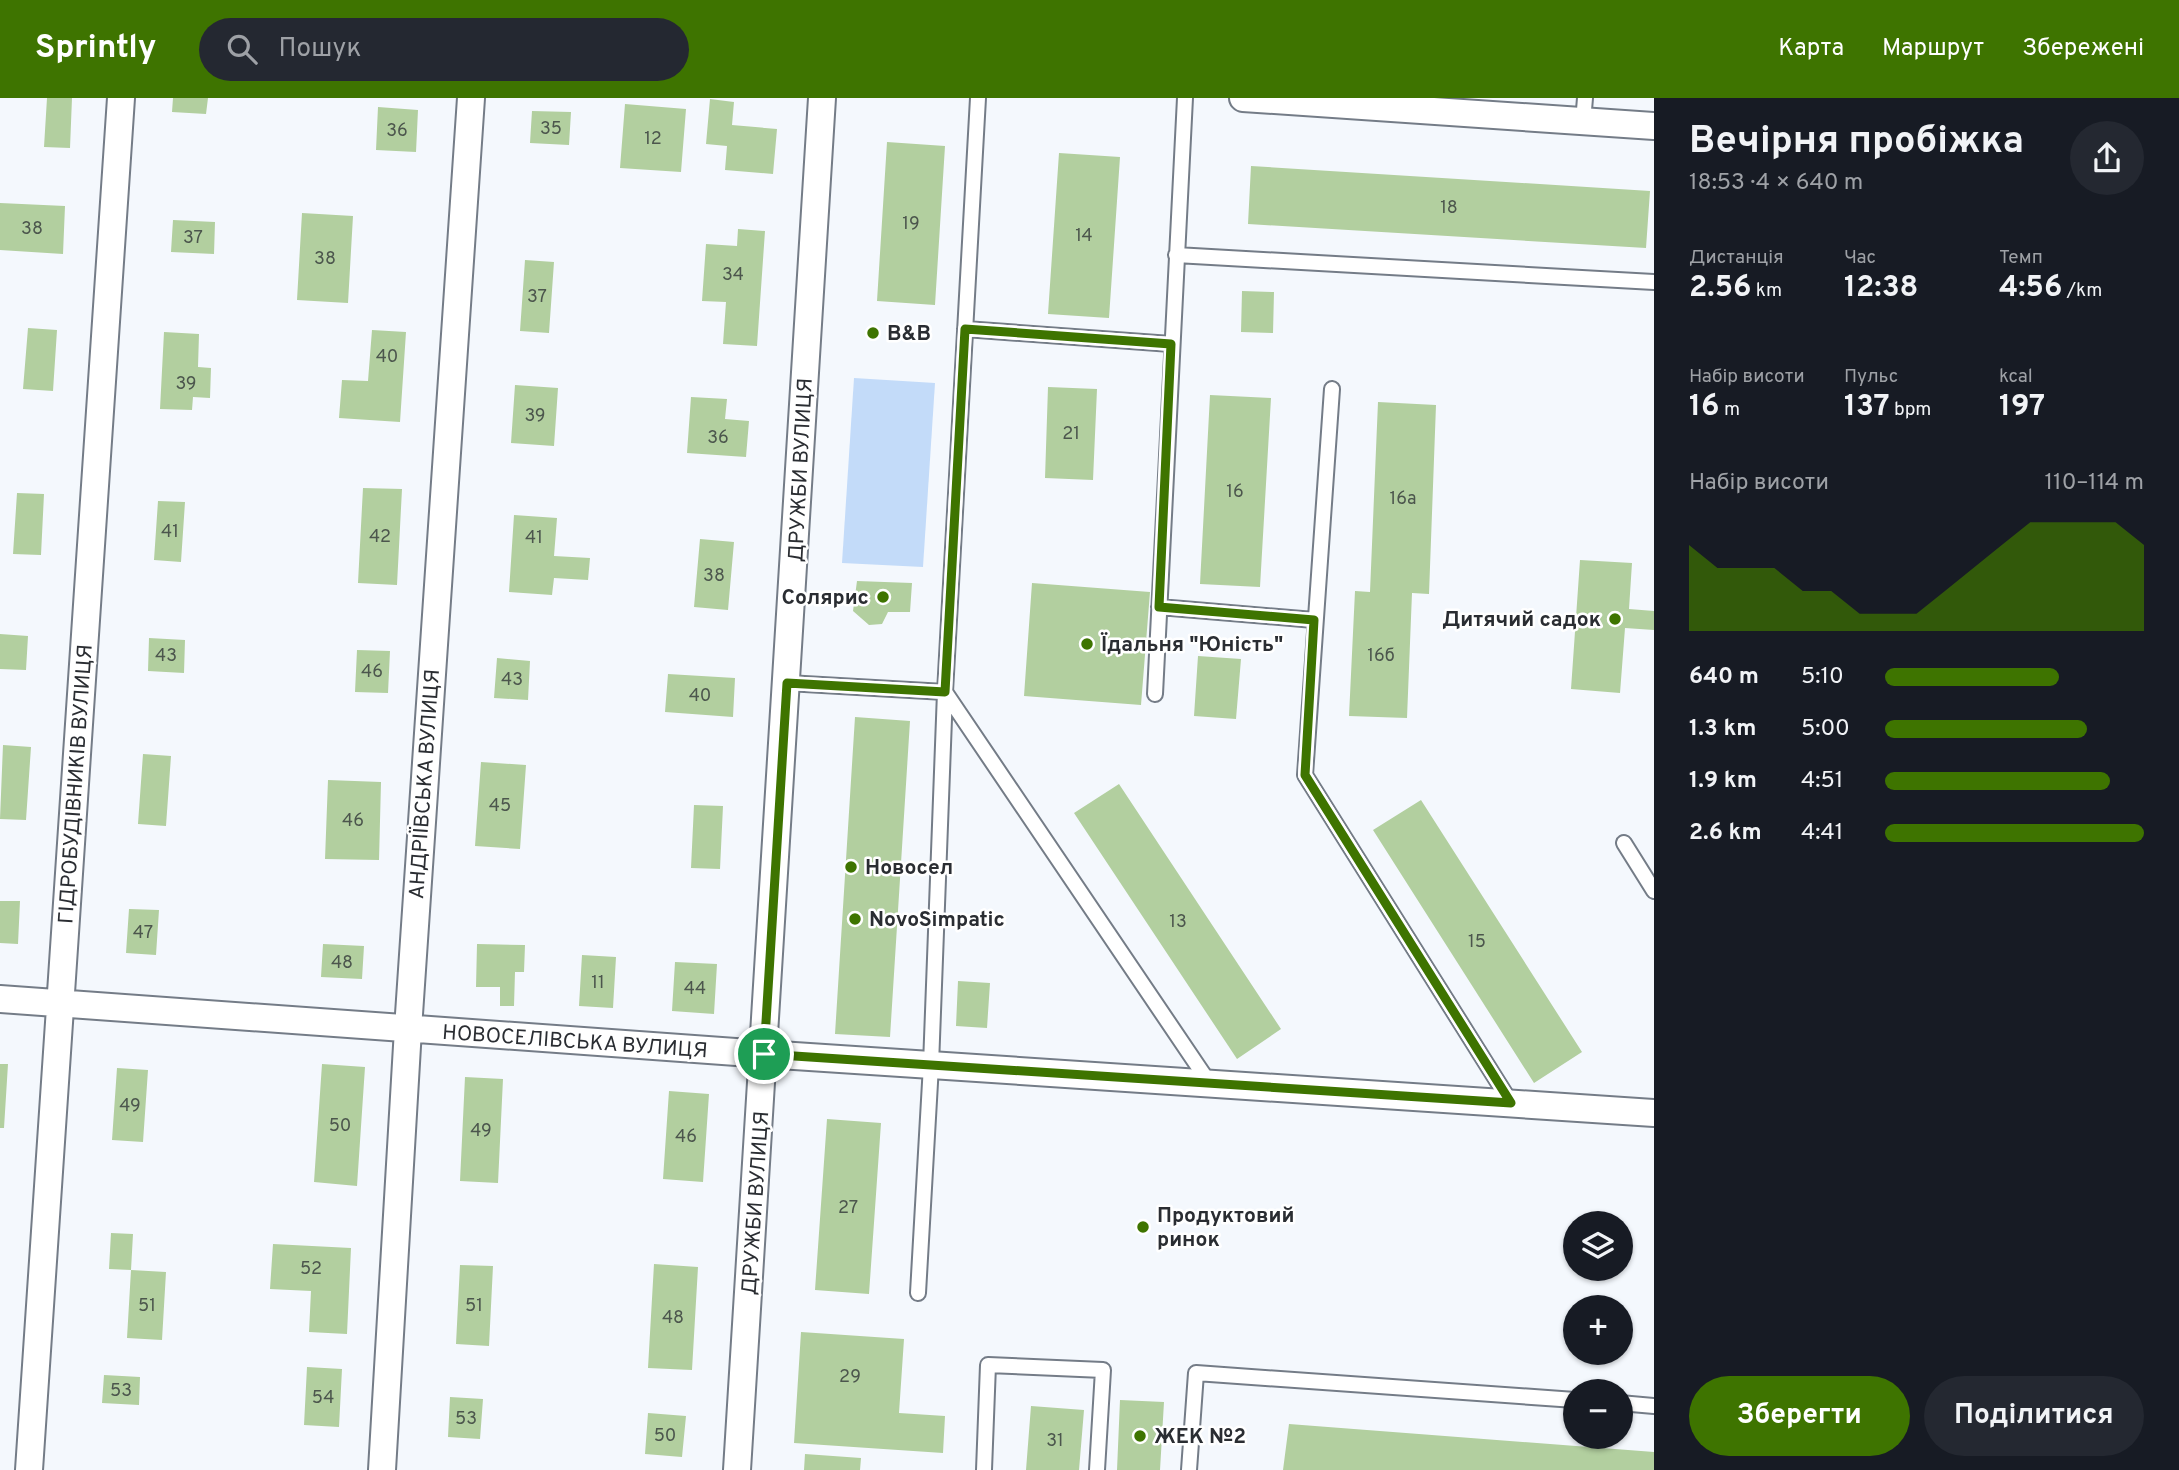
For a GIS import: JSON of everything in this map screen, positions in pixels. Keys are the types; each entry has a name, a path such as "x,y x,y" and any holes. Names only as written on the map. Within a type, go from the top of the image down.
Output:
{"street":[{"name":"ГІДРОБУДІВНИКІВ ВУЛИЦЯ","path":"29,1470 121,98"},
{"name":"АНДРІЇВСЬКА ВУЛИЦЯ","path":"382,1470 408,1029 471,98"},
{"name":"ДРУЖБИ ВУЛИЦЯ","path":"737,1470 822,98"},
{"path":"1243,98 1584,110 1654,126"},
{"name":"НОВОСЕЛІВСЬКА ВУЛИЦЯ","path":"0,999 764,1054 1654,1113"}],"lane":[{"path":"918,1293 931,1065 945,692 978,98"},
{"path":"1155,694 1185,98"},
{"path":"1175,255 1654,282"},
{"path":"965,329 1171,344"},
{"path":"1332,389 1305,775 1511,1103"},
{"path":"1159,607 1314,620"},
{"path":"787,683 945,692"},
{"path":"945,692 1210,1084"},
{"path":"1624,843 1654,891"},
{"path":"984,1470 988,1366 1103,1370 1097,1470"},
{"path":"1189,1470 1196,1373 1563,1399"},
{"path":"1633,1404 1654,1406"}],"shaded area":[{"path":"854,378 935,383 923,567 842,563"}],"building":[{"path":"47,98 72,98 70,148 44,147"},
{"path":"173,98 208,98 206,114 172,112"},
{"path":"710,99 734,102 732,125 777,129 773,174 725,170 727,146 706,144"},
{"path":"625,104 686,109 681,172 620,168"},
{"path":"378,107 418,110 416,152 376,150"},
{"path":"532,111 571,112 569,145 530,143"},
{"path":"887,142 945,146 935,305 877,301"},
{"path":"1059,153 1120,157 1109,318 1048,314"},
{"path":"1251,166 1650,191 1646,248 1248,224"},
{"path":"0,203 65,206 63,254 0,250"},
{"path":"302,213 353,216 348,303 297,300"},
{"path":"173,220 215,222 214,254 171,252"},
{"path":"738,229 765,231 757,346 723,344 726,302 702,301 706,244 737,246"},
{"path":"525,260 554,262 549,333 520,331"},
{"path":"1242,291 1274,292 1273,333 1241,332"},
{"path":"28,328 57,330 53,391 23,389"},
{"path":"372,330 406,332 400,422 339,418 342,380 368,381"},
{"path":"164,332 199,334 198,367 211,368 210,398 193,397 192,410 160,409"},
{"path":"515,385 558,388 554,446 511,443"},
{"path":"1048,387 1097,389 1093,480 1045,478"},
{"path":"1210,395 1271,398 1260,587 1200,584"},
{"path":"691,397 727,399 725,419 749,421 746,457 687,453"},
{"path":"1378,402 1436,405 1429,594 1412,593 1407,718 1349,716 1355,591 1370,592"},
{"path":"363,488 402,489 397,585 358,583"},
{"path":"17,493 44,494 41,555 13,554"},
{"path":"158,501 185,502 181,562 154,560"},
{"path":"514,515 557,518 554,556 590,558 588,580 554,578 552,595 509,592"},
{"path":"700,539 734,542 728,610 694,607"},
{"name":"Дитячий садок","path":"1580,560 1632,563 1629,609 1654,611 1654,630 1625,628 1620,693 1571,689"},
{"name":"Солярис","path":"857,581 912,583 910,612 888,612 882,624 869,625 853,611"},
{"name":"Їдальня \"Юність\"","path":"1032,583 1150,592 1141,705 1024,696"},
{"path":"0,634 28,636 26,670 0,669"},
{"path":"149,638 185,640 184,673 148,671"},
{"path":"357,650 390,651 388,693 355,692"},
{"path":"1198,656 1241,659 1236,719 1194,716"},
{"path":"497,658 530,661 528,700 494,698"},
{"path":"668,674 735,678 733,717 665,712"},
{"path":"855,717 910,721 890,1037 835,1034"},
{"path":"3,745 31,747 26,820 0,819"},
{"path":"143,754 171,756 166,826 138,824"},
{"path":"481,762 526,765 520,849 475,846"},
{"path":"328,780 381,782 379,860 325,859"},
{"path":"1119,784 1281,1029 1237,1059 1074,813"},
{"path":"1421,800 1582,1052 1534,1083 1373,830"},
{"path":"694,805 723,806 720,869 691,868"},
{"path":"0,901 20,901 18,944 0,943"},
{"path":"129,909 159,910 156,955 126,953"},
{"path":"323,944 364,946 362,979 321,977"},
{"path":"477,944 525,945 524,972 515,972 514,1006 500,1006 500,987 476,987"},
{"path":"582,955 616,957 613,1008 579,1006"},
{"path":"675,962 717,964 714,1014 672,1011"},
{"path":"958,981 990,983 987,1028 956,1026"},
{"path":"0,1064 8,1064 4,1128 0,1128"},
{"path":"322,1064 365,1067 357,1186 314,1182"},
{"path":"117,1068 148,1070 143,1142 112,1140"},
{"path":"465,1077 503,1079 498,1183 460,1181"},
{"path":"669,1091 709,1094 703,1182 663,1179"},
{"path":"827,1119 881,1123 869,1294 815,1290"},
{"path":"111,1233 133,1234 131,1270 109,1269"},
{"path":"273,1244 351,1248 347,1334 309,1332 311,1291 270,1289"},
{"path":"654,1264 698,1267 692,1370 648,1368"},
{"path":"460,1265 493,1266 489,1346 456,1344"},
{"path":"131,1270 166,1272 162,1340 127,1338"},
{"path":"801,1332 904,1339 899,1413 945,1416 943,1453 794,1443"},
{"path":"307,1367 342,1369 339,1427 304,1425"},
{"path":"104,1375 140,1377 139,1405 102,1403"},
{"path":"450,1397 483,1399 480,1439 448,1437"},
{"name":"ЖЕК №2","path":"1120,1400 1164,1402 1160,1470 1117,1470"},
{"path":"1031,1406 1084,1410 1079,1470 1026,1470"},
{"path":"648,1413 686,1416 682,1457 645,1454"},
{"path":"1289,1424 1563,1445 1563,1449 1654,1452 1654,1470 1283,1470"},
{"path":"805,1454 861,1458 860,1470 804,1470"}],"place":[{"name":"В&В","path":"873,333"},
{"name":"Солярис","path":"883,597"},
{"name":"Дитячий садок","path":"1615,619"},
{"name":"Їдальня \"Юність\"","path":"1087,644"},
{"name":"Новосел","path":"851,867"},
{"name":"NovoSimpatic","path":"855,919"},
{"name":"Продуктовий ринок","path":"1143,1227"},
{"name":"ЖЕК №2","path":"1140,1436"}],"route":[{"path":"965,329 1171,344 1159,607 1314,620 1305,775 1511,1103 764,1054 787,683 945,692 965,329"}]}
